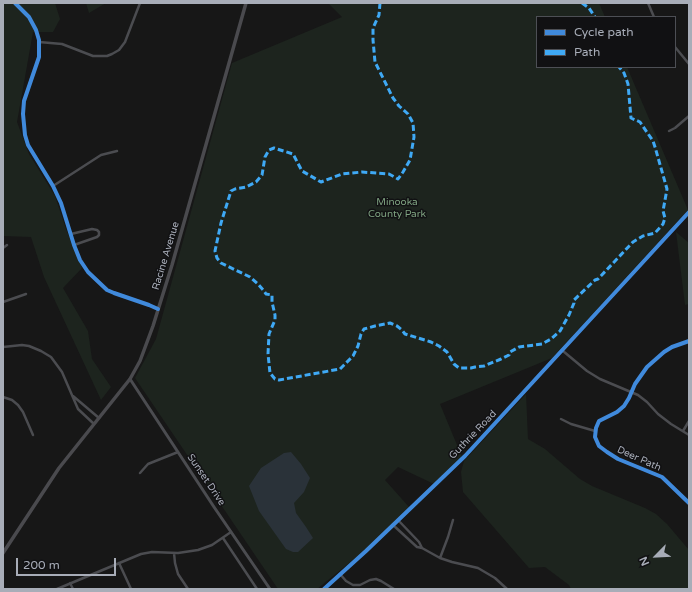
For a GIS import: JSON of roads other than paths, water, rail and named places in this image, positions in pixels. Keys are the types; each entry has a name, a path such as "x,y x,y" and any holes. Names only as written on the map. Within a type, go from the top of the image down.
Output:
{"main road":[{"name":"Racine Avenue","path":"3,552 46,486 130,379 142,355 158,309 246,3"}],"street":[{"path":"15,3 27,14 33,23 40,42 39,58 23,105 23,122 28,144 53,186 61,203 74,245 84,266 100,284 114,293 158,309"},
{"path":"40,42 62,44 94,56 105,56 112,54 119,50 125,42 140,3"},
{"path":"648,3 654,16"},
{"path":"676,48 689,64"},
{"path":"669,131 689,116"},
{"path":"53,186 101,155 117,151"},
{"name":"Guthrie Road","path":"324,589 454,466 564,351 689,212"},
{"path":"71,234 92,229 99,232 97,238 74,245"},
{"path":"3,248 7,245"},
{"path":"3,302 26,294"},
{"path":"562,419 571,424 595,431 599,421 617,412 624,406 642,373 652,361 672,347 689,341"},
{"path":"3,347 25,345 45,353 59,366 79,411 94,424"},
{"path":"564,351 587,371 600,379 632,392 647,402 670,424 689,435"},
{"name":"Sunset Drive","path":"130,379 270,589"},
{"path":"73,396 99,418"},
{"path":"3,397 12,400 18,405 23,412 33,435"},
{"path":"683,431 689,421"},
{"name":"Deer Path","path":"595,431 595,437 599,446 618,459 662,477 689,503"},
{"path":"140,473 146,466 153,462 178,452"},
{"path":"398,520 419,542 422,548"},
{"path":"440,558 453,520"},
{"path":"393,525 414,546 422,548 440,558 478,568 495,578 507,589"},
{"path":"57,589 146,553 189,552 205,548 231,532"},
{"path":"406,537 410,533"},
{"path":"223,538 257,589"},
{"path":"174,553 175,566 178,574 188,589"},
{"path":"119,563 131,589"},
{"path":"340,574 352,585 360,585 376,579 381,580 394,589"},
{"path":"70,583 73,589"}],"park label":[{"name":"Minooka County Park","path":"397,208"}]}
